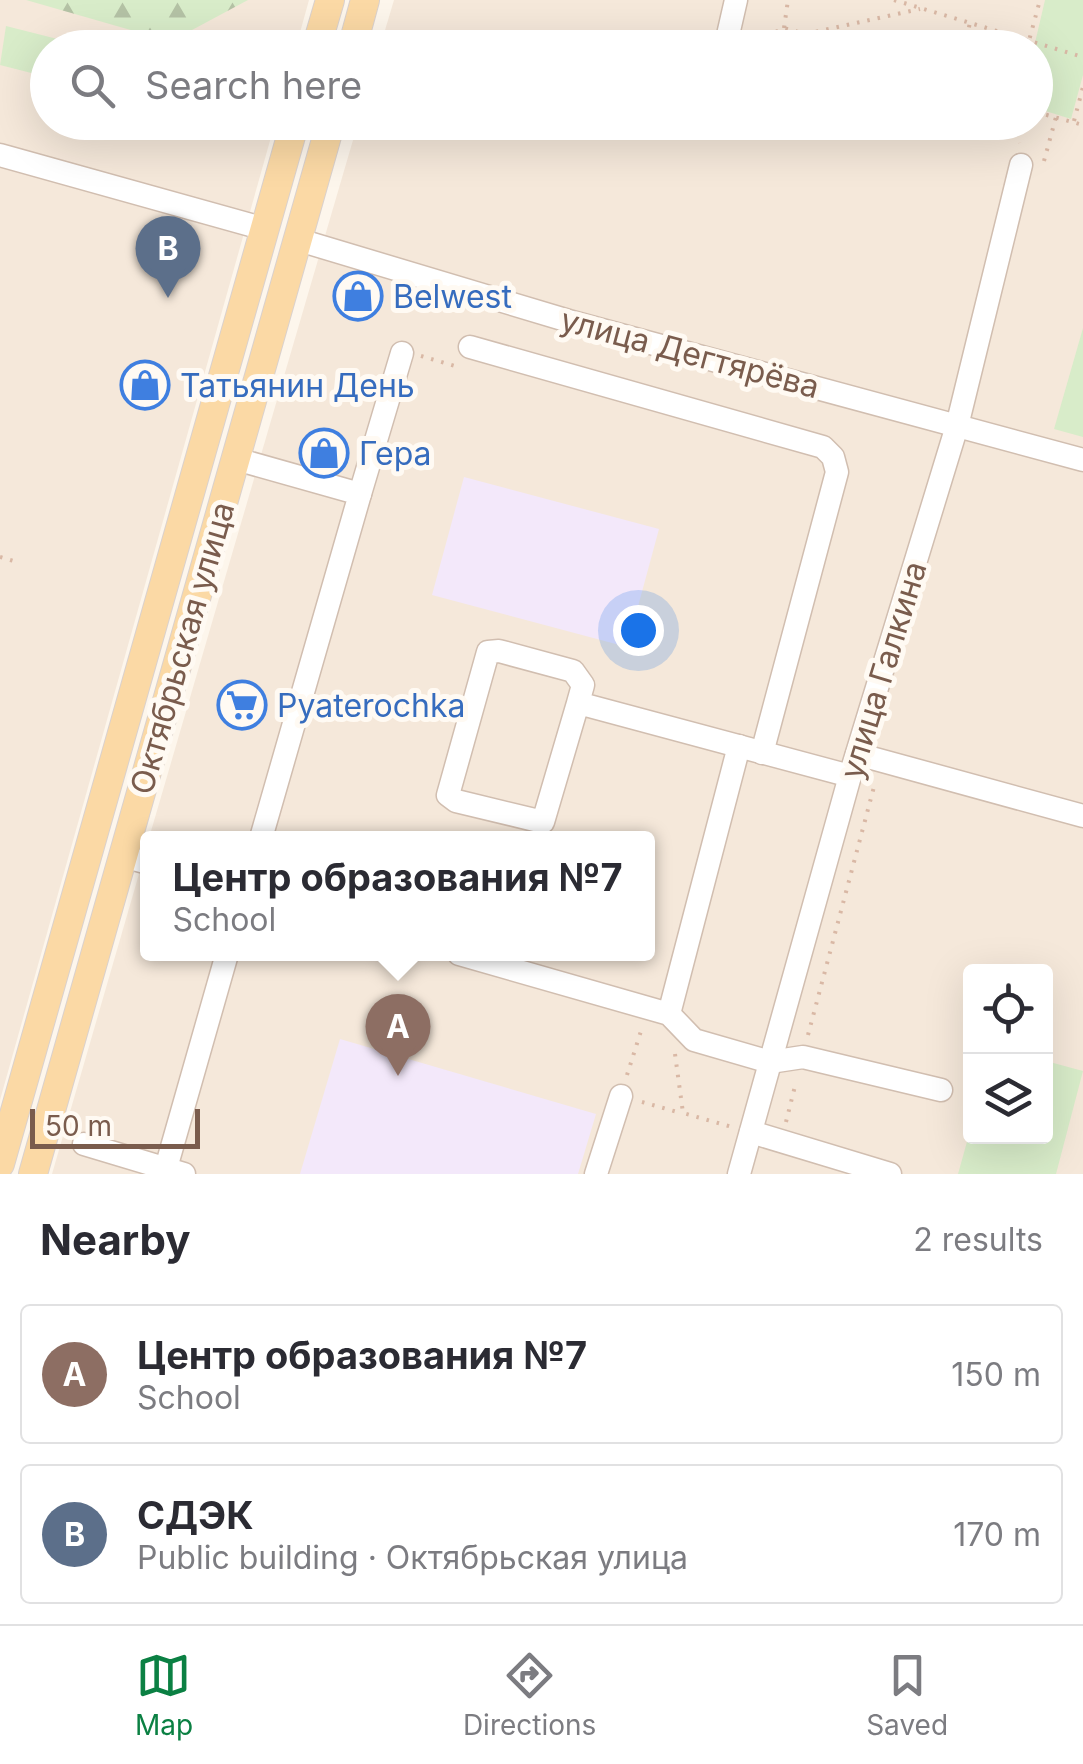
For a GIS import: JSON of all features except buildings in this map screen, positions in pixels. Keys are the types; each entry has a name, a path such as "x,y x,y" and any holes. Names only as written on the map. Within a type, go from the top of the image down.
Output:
{"main road":[{"path":"321,30 330,0"},
{"path":"357,30 365,0"},
{"name":"Октябрьская улица","path":"0,1164 290,140"},
{"name":"Октябрьская улица","path":"142,831 236,459 327,140"},
{"name":"Октябрьская улица","path":"33,1174 135,860"}],"street":[{"path":"729,30 736,0"},
{"path":"0,155 265,229"},
{"name":"улица Галкина","path":"739,1174 854,765 956,426 1021,165"},
{"name":"улица Дегтярёва","path":"299,240 569,321 1083,460"},
{"path":"470,347 822,447 833,457 837,472 762,753"},
{"path":"262,831 402,354"},
{"path":"236,459 360,494"},
{"path":"500,651 574,671 582,685 578,704 543,822 448,795 488,652 500,651"},
{"path":"578,704 762,753 854,765 1083,816"},
{"path":"659,1011 739,746"},
{"path":"84,1144 175,1171 226,961"},
{"path":"484,961 659,1011 694,1040 770,1062 802,1057 941,1090"},
{"path":"596,1174 621,1096"},
{"path":"750,1132 890,1174"}],"path":[{"path":"784,28 788,0"},
{"path":"894,0 1000,30"},
{"path":"1031,30 1040,0"},
{"path":"824,30 924,8"},
{"path":"968,30 970,22"},
{"path":"780,30 791,30"},
{"path":"1053,46 1083,57"},
{"path":"1073,122 1083,86"},
{"path":"1053,117 1083,125"},
{"path":"0,557 18,562"},
{"path":"659,1011 621,1096 750,1132"},
{"path":"659,1011 682,1113"}],"shaded area":[{"path":"0,0 309,0 301,30 30,30 30,140 270,140 0,1100"},
{"path":"394,0 1083,0 1083,1174 52,1174 140,871 140,961 655,961 655,831 151,831 353,140 1053,140 1053,30 385,30"},
{"path":"464,477 659,529 627,647 432,595"},
{"path":"340,1039 596,1114 578,1174 300,1174"}],"green space":[{"path":"26,0 248,0 192,30 131,30"},
{"path":"1045,0 1083,0 1083,75 1071,119 1053,113 1053,30 1038,30"},
{"path":"6,26 30,32 30,73 0,65"},
{"path":"1083,328 1083,437 1054,429"},
{"path":"1053,1063 1083,1071 1056,1174 958,1174 966,1144 1053,1144"}],"place":[{"name":"Belwest","path":"358,296"},
{"name":"СДЭК","path":"168,298"},
{"name":"Татьянин День","path":"145,385"},
{"name":"Гера","path":"324,453"},
{"name":"Pyaterochka","path":"242,705"},
{"name":"Центр образования №7","path":"398,1076"}]}
